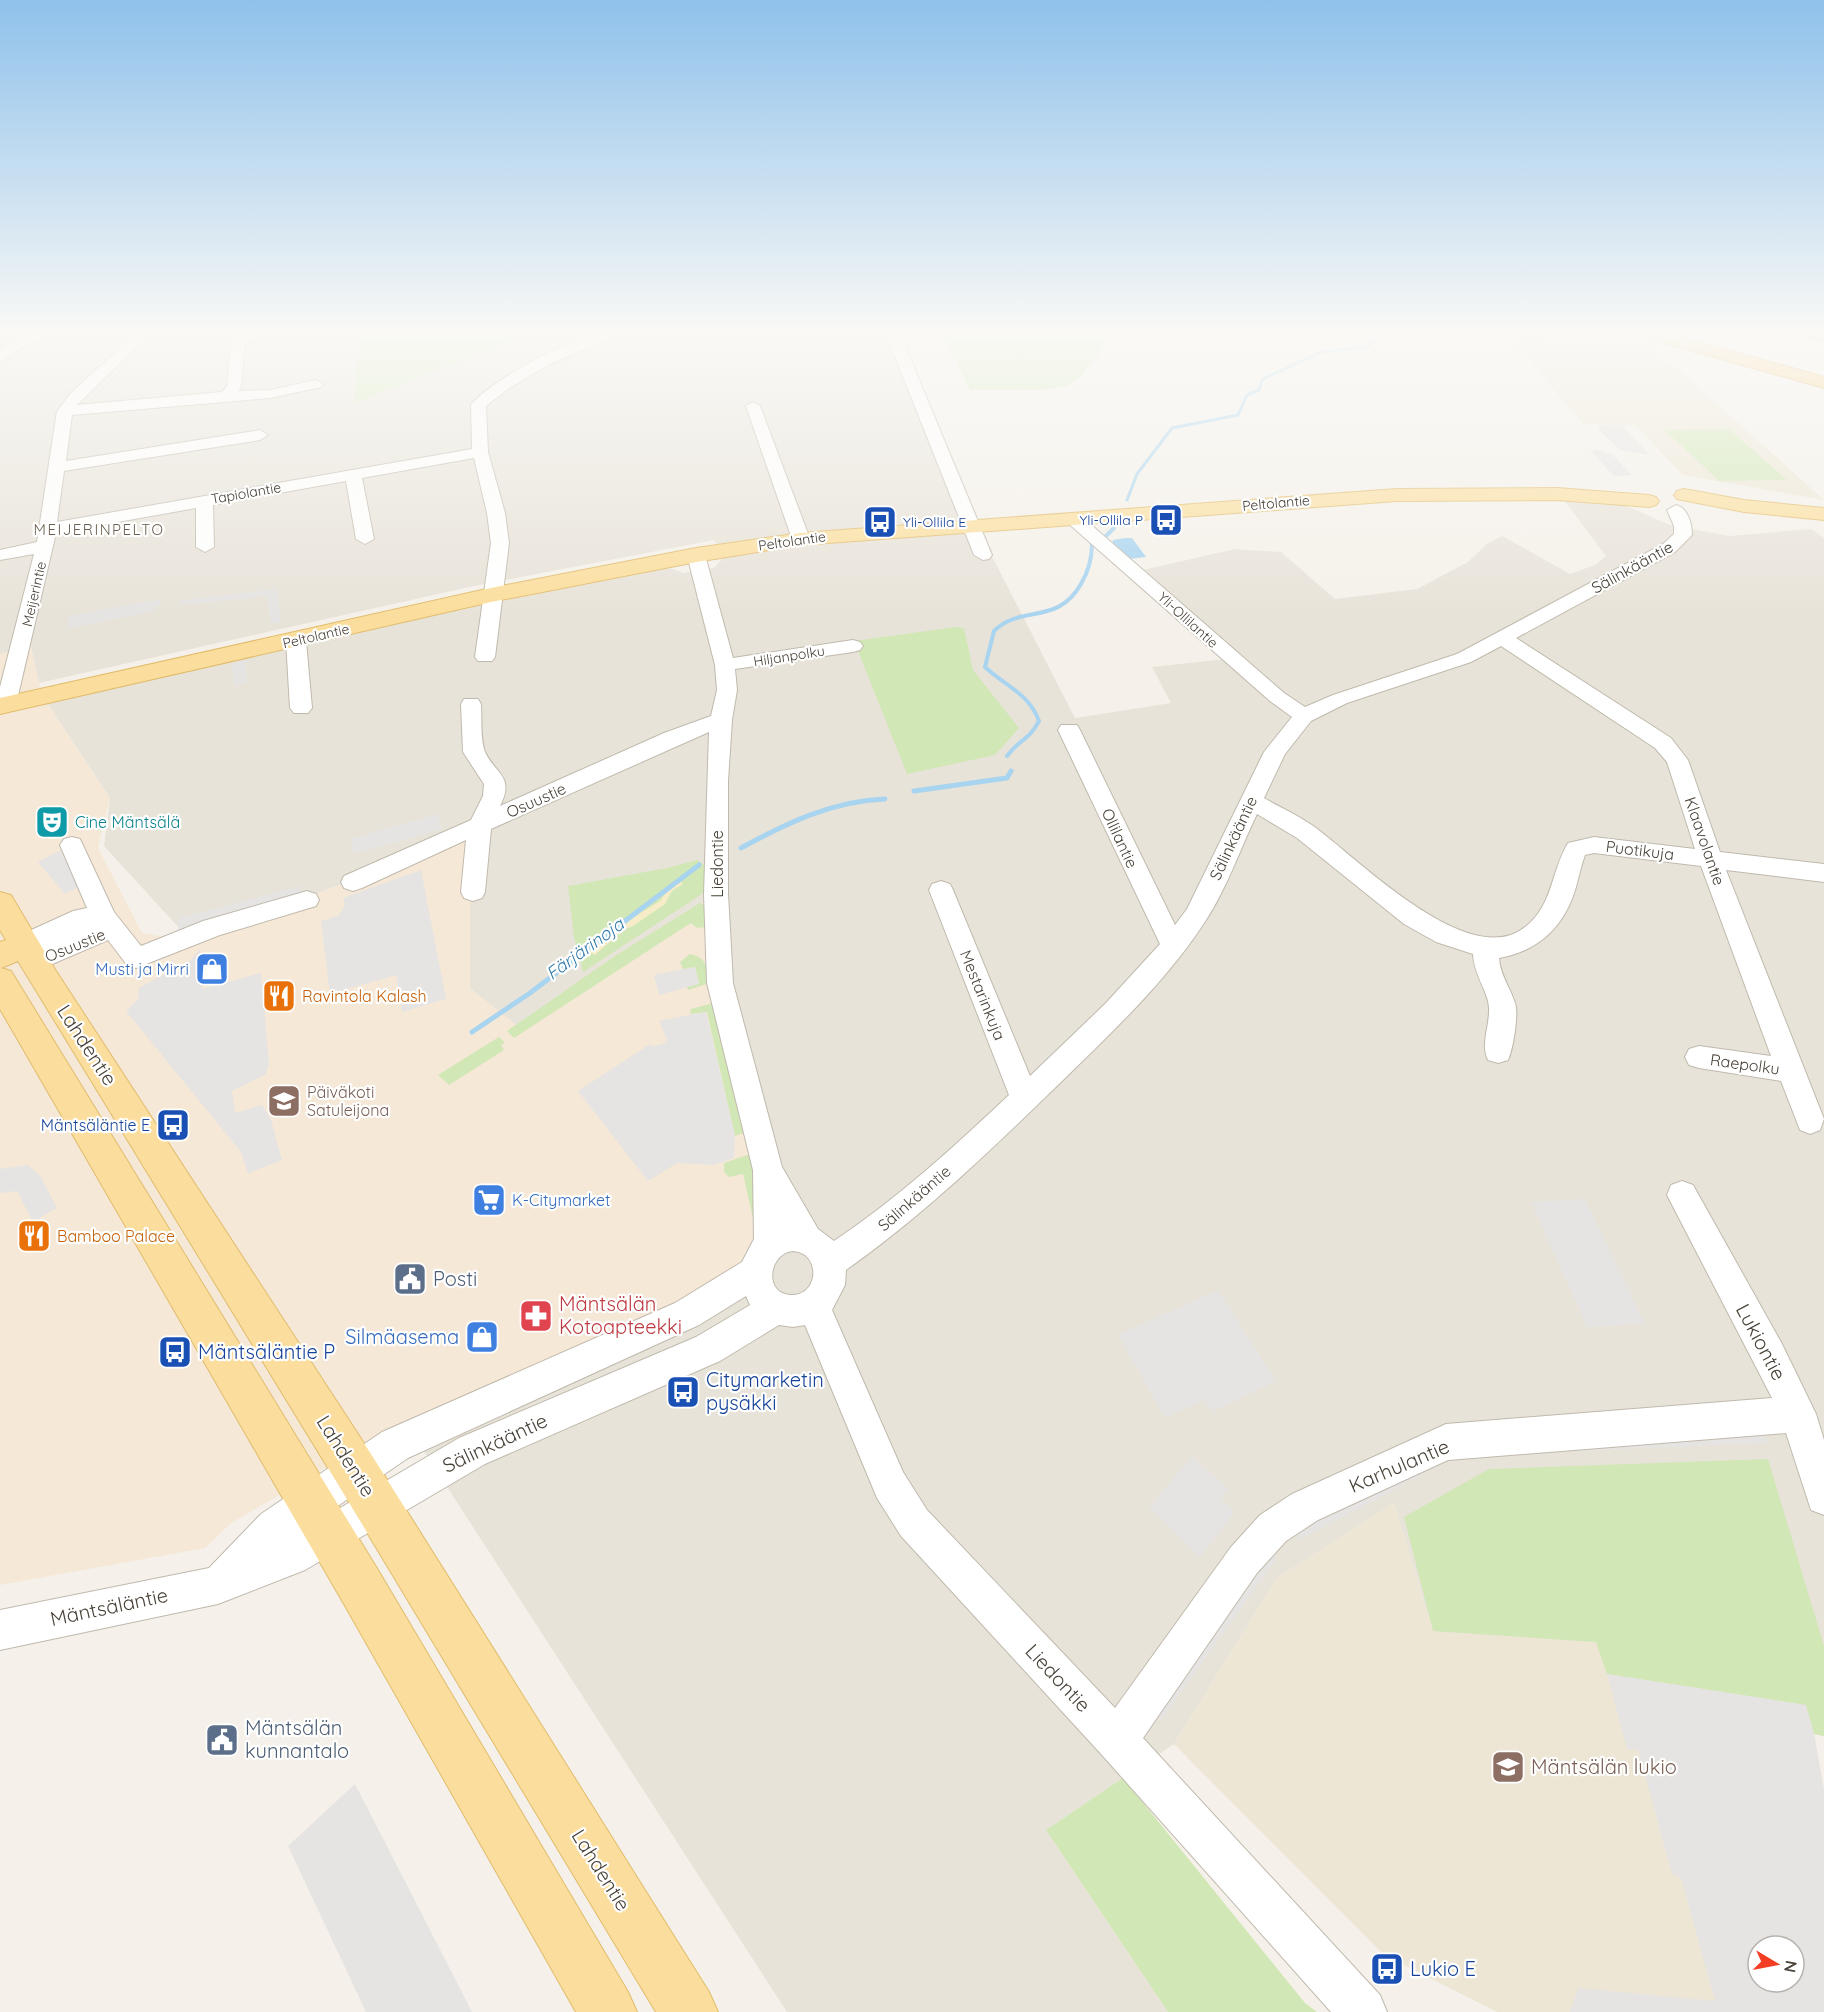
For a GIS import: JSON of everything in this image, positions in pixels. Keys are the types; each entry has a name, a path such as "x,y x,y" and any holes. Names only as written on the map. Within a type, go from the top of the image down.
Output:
{"main road":[{"name":"Peltolantie","path":"3,705 296,641 491,595 696,555 801,539 1396,495 1452,493 1647,498 1658,489 1684,504"},
{"path":"1684,504 1743,506 1824,514"},
{"name":"Lahdentie","path":"0,903 20,954 366,1488 689,2012"},
{"path":"20,954 0,979 608,2012"}],"street":[{"name":"Meijerintie","path":"3,705 46,538 63,428"},
{"path":"479,428 480,452 496,513 500,543 491,595 485,657"},
{"path":"761,428 801,539"},
{"path":"932,428 983,555"},
{"path":"57,467 260,435"},
{"name":"Tapiolantie","path":"0,555 46,538 204,501 480,452"},
{"path":"353,474 365,539"},
{"path":"204,501 205,547"},
{"name":"Sälinkääntie","path":"831,1262 870,1235 1025,1099 1114,1012 1174,945 1197,914 1275,752 1304,716 1340,699 1464,658 1504,639 1679,542 1683,526 1684,504"},
{"name":"Yli-Ollilantie","path":"1075,520 1277,697 1304,716"},
{"name":"Liedontie","path":"696,555 725,665 727,690 721,720 716,854 720,982 768,1170 807,1239"},
{"name":"Klaavolantie","path":"1504,639 1663,743 1677,760 1710,859 1810,1121"},
{"path":"296,641 301,708"},
{"name":"Hiljanpolku","path":"725,665 853,646"},
{"path":"471,704 474,752 491,774 495,784 494,796 480,824 474,892"},
{"name":"Osuustie","path":"353,882 672,738 721,720"},
{"name":"Ollilantie","path":"1069,730 1165,932 1174,945"},
{"name":"Puotikuja","path":"1251,800 1305,832 1413,917 1445,935 1486,948 1520,945 1539,930 1563,891 1569,859 1576,849 1594,845 1710,859"},
{"path":"72,845 109,922"},
{"path":"1710,859 1824,873"},
{"name":"Mestarinkuja","path":"941,890 1025,1099"},
{"name":"Osuustie","path":"20,954 90,936 109,922 136,958 212,928 306,900"},
{"path":"1486,948 1487,970 1503,1006 1498,1052"},
{"name":"Raepolku","path":"1699,1057 1791,1071"},
{"name":"Liedontie","path":"762,1259 767,1221 768,1170"},
{"name":"Lukiontie","path":"1682,1195 1770,1356 1798,1414 1824,1497"},
{"path":"366,1488 395,1445 687,1314 787,1238 807,1239 826,1252 832,1271 827,1289 796,1306 760,1294 762,1259"},
{"name":"Sälinkääntie","path":"366,1488 472,1451 708,1349 747,1324 796,1306"},
{"name":"Liedontie","path":"796,1306 890,1485 914,1523 1117,1740 1363,2012"},
{"name":"Karhulantie","path":"1117,1740 1244,1560 1273,1528 1305,1508 1446,1442 1798,1414"},
{"name":"Mäntsäläntie","path":"0,1630 218,1585 292,1557 319,1519 366,1488"}],"shaded area":[{"path":"0,428 938,428 979,531 1075,718 1171,703 1152,667 1226,659 1130,573 1235,549 1281,552 1335,599 1417,589 1468,562 1487,544 1502,536 1570,574 1595,565 1606,556 1563,499 1624,505 1670,525 1729,536 1811,529 1824,538 1824,1736 1814,1734 1805,1705 1607,1674 1433,1631 1394,1503 1277,1578 1174,1744 1046,1830 1168,2012 787,2012 405,1422 713,896 516,1025 470,989 470,836 191,941 104,846 110,798 46,701 496,602 669,568 684,573 714,568 724,557 714,540 474,586 39,683 31,647 0,654"},
{"path":"1599,428 1624,428 1650,455 1620,450"},
{"path":"1638,428 1743,428 1824,500 1683,475"},
{"path":"1590,450 1600,450 1613,455 1631,475 1614,476"},
{"path":"277,589 281,622 271,624 267,596 180,605 182,600"},
{"path":"160,599 161,605 154,607 154,611 67,629 69,616"},
{"path":"31,647 39,683 46,701 110,798 98,848 142,933 191,941 470,836 470,988 516,1025 713,896 784,1231 749,1270 405,1422 231,1523 205,1548 0,1585 0,654"},
{"path":"245,660 247,682 234,686 232,663"},
{"path":"437,814 442,829 354,854 350,839"},
{"path":"61,850 88,882 65,894 38,862"},
{"path":"421,870 446,999 402,1012 396,975 330,994 321,921 338,916 345,906 343,898"},
{"path":"300,886 301,897 178,930 179,918"},
{"path":"200,949 202,989 261,973 269,1063 266,1074 232,1091 235,1113 262,1105 271,1120 282,1160 248,1173 241,1152 126,1011 138,999 139,988 168,972 176,976"},
{"path":"695,967 699,984 659,995 654,975"},
{"path":"706,1012 735,1136 734,1158 714,1165 677,1163 648,1181 578,1091 650,1044 653,1046 663,1044 667,1040 659,1021"},
{"path":"28,1165 41,1177 57,1208 33,1222 17,1191 0,1193 0,1169"},
{"path":"1585,1199 1645,1324 1587,1327 1531,1202"},
{"path":"1218,1290 1276,1381 1212,1412 1204,1400 1165,1418 1118,1335"},
{"path":"1762,1430 1768,1443 1460,1456"},
{"path":"1442,1445 1452,1459 1299,1540 1290,1524"},
{"path":"1192,1456 1228,1489 1221,1499 1235,1512 1200,1557 1149,1508"},
{"name":"Mäntsälän lukio","path":"1394,1503 1433,1631 1597,1642 1607,1674 1806,1705 1814,1734 1824,1790 1824,2012 1497,2012 1384,1955 1174,1744 1277,1578"},
{"path":"1269,1550 1277,1558 1161,1720 1152,1710"},
{"path":"1607,1674 1806,1705 1814,1734 1824,1790 1824,2012 1570,2012 1578,1988 1715,2001 1681,1878 1672,1874 1638,1750 1627,1749"},
{"path":"355,1784 472,2012 366,2012 288,1846"}],"green space":[{"path":"1729,429 1787,480 1719,481 1665,430"},
{"path":"956,627 964,628 973,670 1019,728 995,755 907,774 854,641"},
{"path":"697,860 707,867 705,892 583,972 574,937 568,886 667,868"},
{"path":"700,903 705,905 705,927 697,928 691,923 514,1038 507,1031 615,956"},
{"path":"690,954 699,957 704,963 710,979 707,984 688,990 687,987 699,983 695,967 683,969 680,962"},
{"path":"713,1003 746,1132 735,1136 707,1012 690,1014 691,1009"},
{"path":"499,1037 505,1043 501,1045 504,1050 449,1085 438,1075"},
{"path":"747,1155 754,1159 761,1216 753,1218 743,1174 729,1177 724,1172 724,1163"},
{"path":"1768,1459 1824,1646 1824,1736 1814,1734 1805,1705 1607,1674 1596,1642 1433,1631 1404,1517 1489,1469"},
{"path":"1123,1778 1305,2003 1317,2012 1168,2012 1046,1830"}],"sand":[{"path":"679,881 683,884 672,891 665,904 625,929 595,955 589,952 624,923 660,901 669,888"}],"water":[{"path":"1132,538 1146,557 1128,559 1112,544 1113,540"}],"waterway":[{"name":"Färjärinoja","path":"1127,500 1137,474 1173,428"},
{"name":"Färjärinoja","path":"1106,536 1114,528"},
{"name":"Färjärinoja","path":"1007,756 1031,733 1039,721 1029,703 985,667 994,631 1016,618 1050,610 1072,597 1086,575 1092,544"},
{"name":"Färjärinoja","path":"914,791 1007,778 1011,771"},
{"name":"Färjärinoja","path":"741,848 810,815 847,804 885,799"},
{"name":"Färjärinoja","path":"472,1032 530,993 699,865"}],"place":[{"name":"Yli-Ollila P","path":"1166,520"},
{"name":"Yli-Ollila E","path":"880,522"},
{"name":"Cine Mäntsälä","path":"52,822"},
{"name":"Musti ja Mirri","path":"212,969"},
{"name":"Ravintola Kalash","path":"279,996"},
{"name":"Päiväkoti Satuleijona","path":"284,1101"},
{"name":"Mäntsäläntie E","path":"173,1125"},
{"name":"K-Citymarket","path":"489,1200"},
{"name":"Bamboo Palace","path":"34,1236"},
{"name":"Posti","path":"410,1279"},
{"name":"Mäntsälän Kotoapteekki","path":"536,1316"},
{"name":"Silmäasema","path":"482,1337"},
{"name":"Mäntsäläntie P","path":"175,1352"},
{"name":"Citymarketin pysäkki","path":"683,1392"},
{"name":"Mäntsälän kunnantalo","path":"222,1740"},
{"name":"Mäntsälän lukio","path":"1508,1767"},
{"name":"Lukio E","path":"1387,1969"}],"district":[{"name":"MEIJERINPELTO","path":"99,530"}]}
